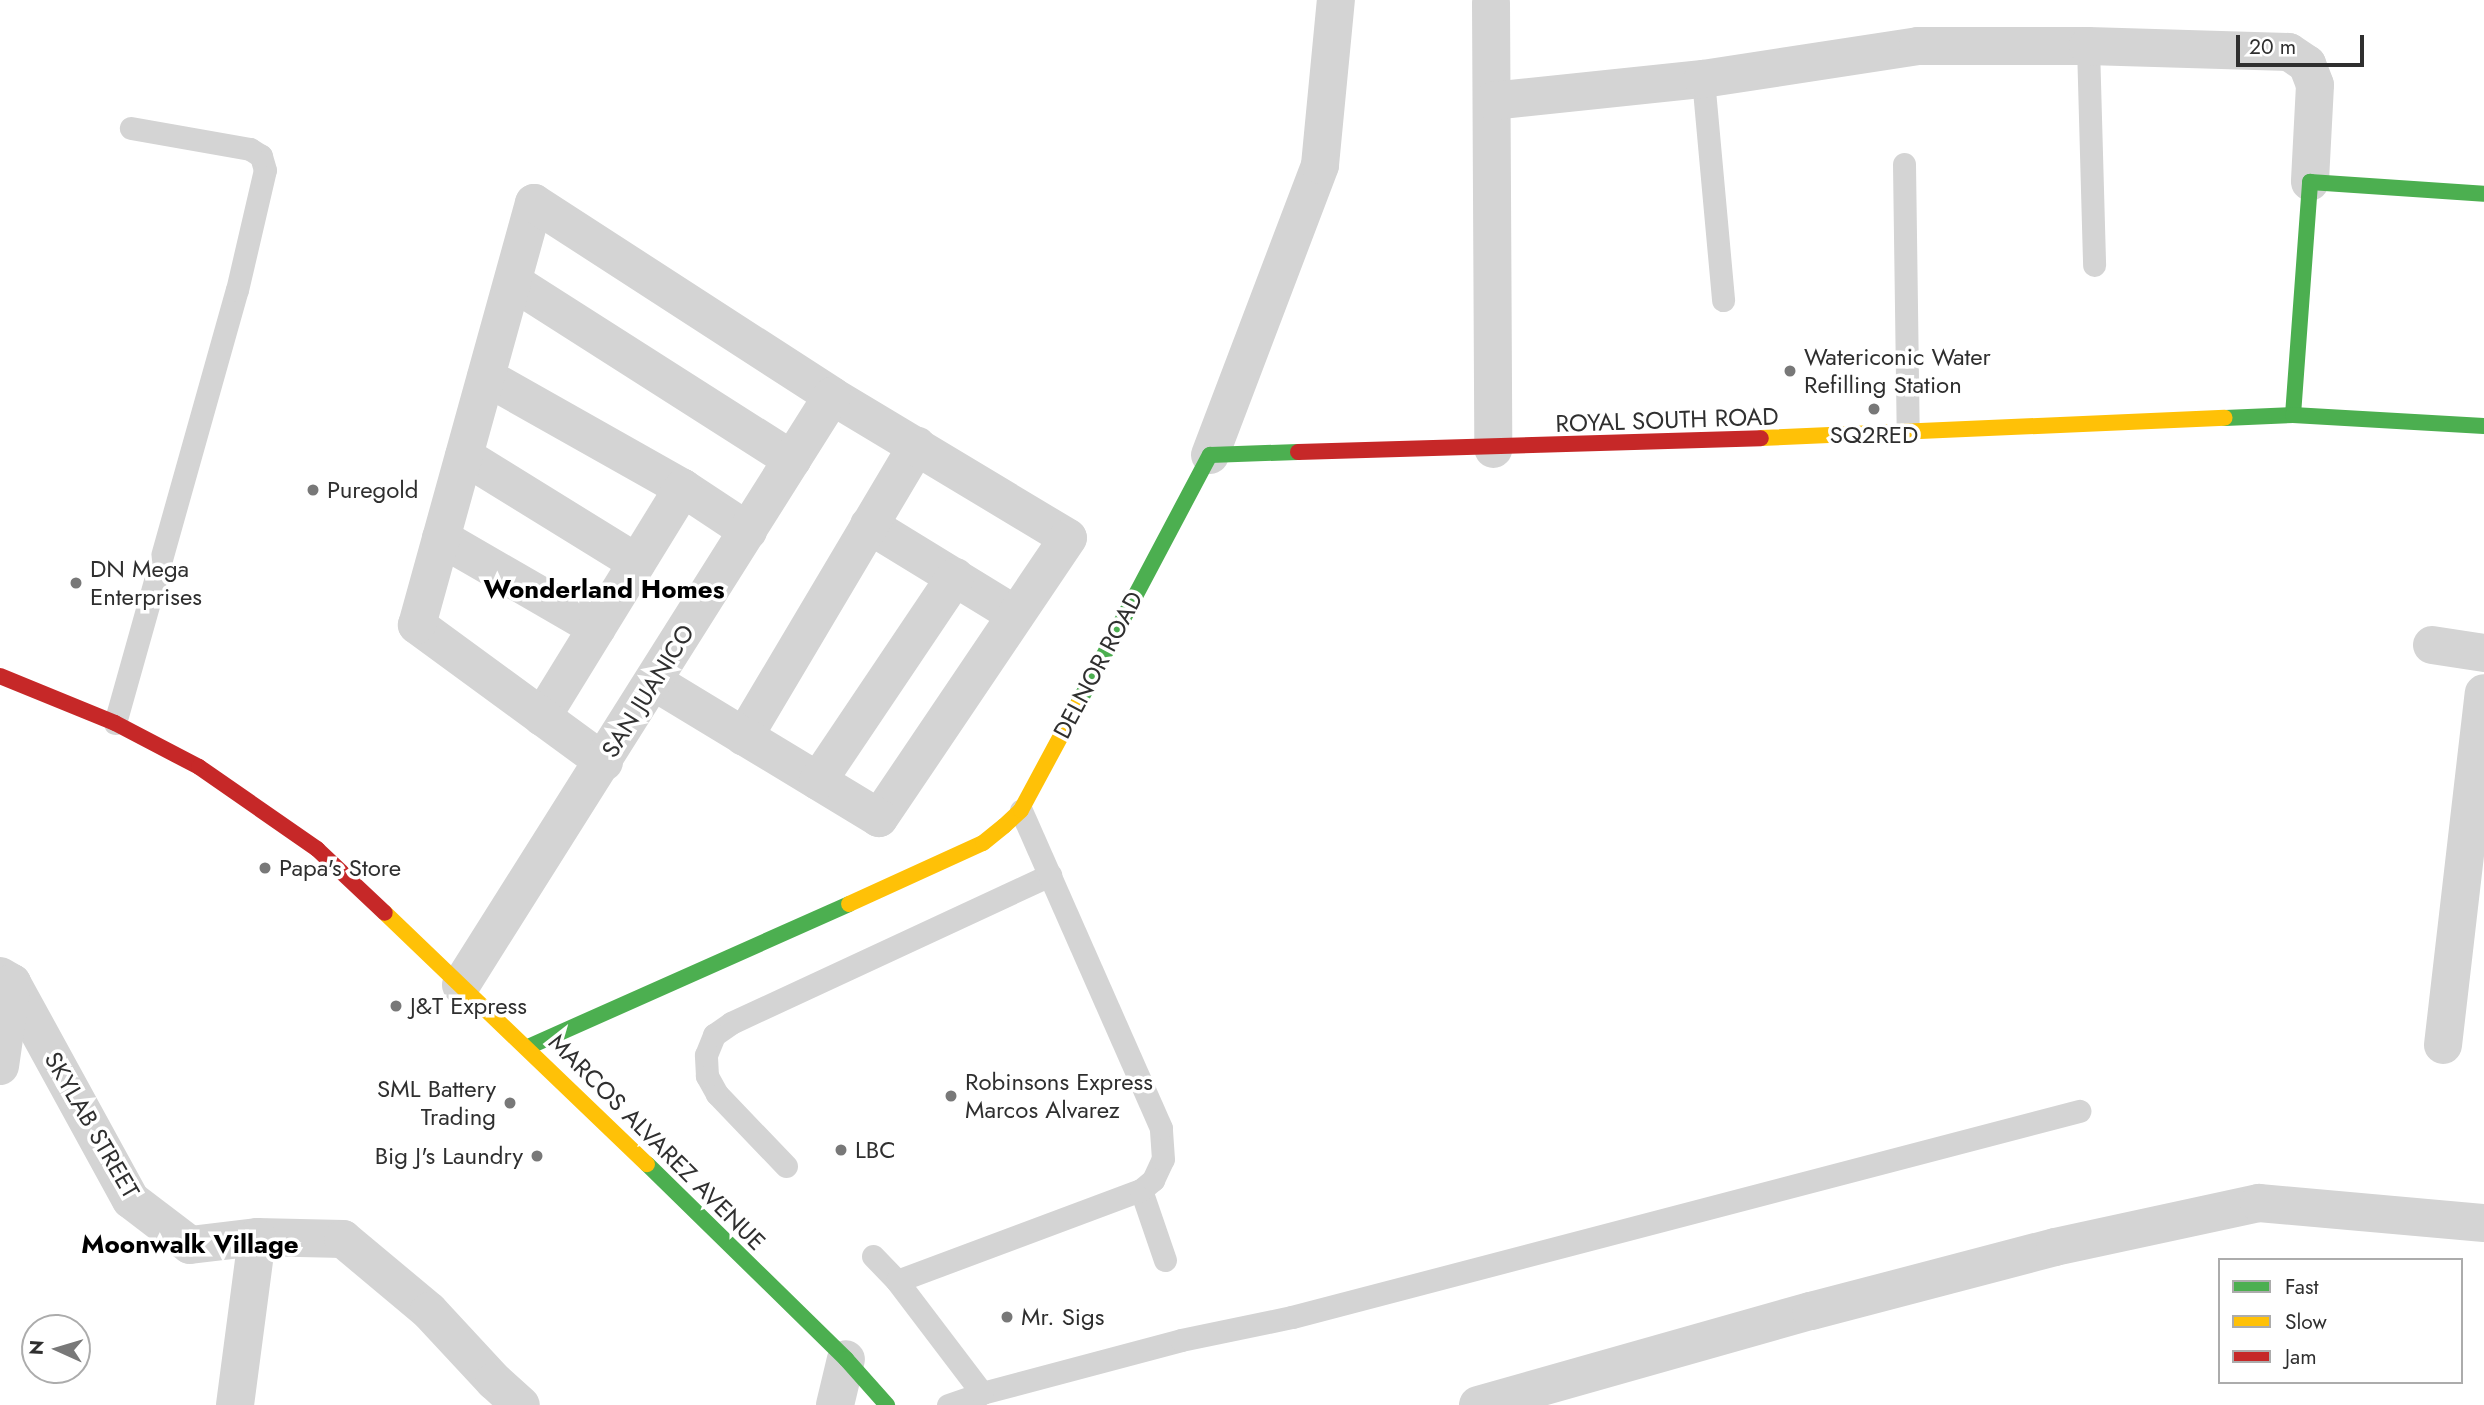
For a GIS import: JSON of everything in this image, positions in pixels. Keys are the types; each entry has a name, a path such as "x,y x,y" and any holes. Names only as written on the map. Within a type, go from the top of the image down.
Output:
{"street":[{"name":"DELNOR ROAD","path":"528,1047 984,843 1021,810 1210,455 1320,166 1336,0"},
{"path":"1491,3 1493,449"},
{"path":"1492,101 1703,79 1918,46 2088,46 2289,52 2306,64 2315,85 2293,415"},
{"path":"2310,182 2484,194"},
{"path":"604,762 417,625 534,203 832,396 1068,537 879,818 654,682"},
{"path":"513,282 792,460"},
{"path":"486,377 683,488 748,531"},
{"name":"SAN JUANICO","path":"461,985 604,762 832,396"},
{"name":"ROYAL SOUTH ROAD","path":"1210,455 1493,449 1908,434 2293,415 2484,426"},
{"path":"744,737 916,446"},
{"path":"464,456 637,563"},
{"path":"542,717 683,488"},
{"path":"869,525 1016,615"},
{"path":"441,538 597,628"},
{"path":"818,781 955,577"},
{"path":"2432,645 2484,653"},
{"name":"MARCOS ALVAREZ AVENUE","path":"0,676 115,723 199,767 317,849 528,1047 846,1359 887,1405"},
{"path":"2443,1045 2468,978 2484,692"},
{"path":"0,1066 6,979"},
{"name":"SKYLAB STREET","path":"6,979 131,1200 190,1245 257,1237 343,1239 429,1311 502,1397"},
{"path":"1478,1405 1811,1311 2055,1247 2246,1206 2275,1202 2484,1223"},
{"path":"235,1405 257,1237"},
{"path":"835,1405 846,1359"}],"lane":[{"path":"2088,46 2094,265"},
{"path":"1703,79 1723,300"},
{"path":"115,723 237,290 265,170 261,156 250,149 131,128"},
{"path":"1904,164 1908,434"},
{"path":"897,1282 1141,1190 1153,1180 1163,1159 1161,1128 1021,810"},
{"path":"786,1166 717,1094 707,1076 706,1055 714,1035 731,1023 1050,875"},
{"path":"948,1405 982,1393 1181,1340 1292,1317 2079,1111"},
{"path":"1141,1190 1166,1260"},
{"path":"873,1256 897,1282 982,1393"}],"traffic: fast":[{"path":"2293,415 2310,182 2484,194"},
{"path":"2225,418 2293,415 2484,426"},
{"path":"1078,704 1210,455 1298,452"},
{"path":"528,1047 849,904"},
{"path":"647,1164 846,1359 887,1405"}],"traffic: slow":[{"path":"1761,438 2225,418"},
{"path":"849,904 983,843 1004,826 1021,810 1078,704"},
{"path":"385,913 647,1164"}],"traffic: jam":[{"path":"1298,452 1761,438"},
{"path":"0,676 115,723 199,767 317,849 385,913"}],"place":[{"name":"Watericonic Water Refilling Station","path":"1790,371"},
{"name":"SQ2RED","path":"1874,409"},
{"name":"Puregold","path":"313,490"},
{"name":"DN Mega Enterprises","path":"76,583"},
{"name":"Papa's Store","path":"265,868"},
{"name":"J&T Express","path":"396,1006"},
{"name":"Robinsons Express Marcos Alvarez","path":"951,1096"},
{"name":"SML Battery Trading","path":"510,1103"},
{"name":"LBC","path":"841,1150"},
{"name":"Big J's Laundry","path":"537,1156"},
{"name":"Mr. Sigs","path":"1007,1317"}],"district":[{"name":"Wonderland Homes","path":"604,590"},
{"name":"Moonwalk Village","path":"190,1245"}]}
